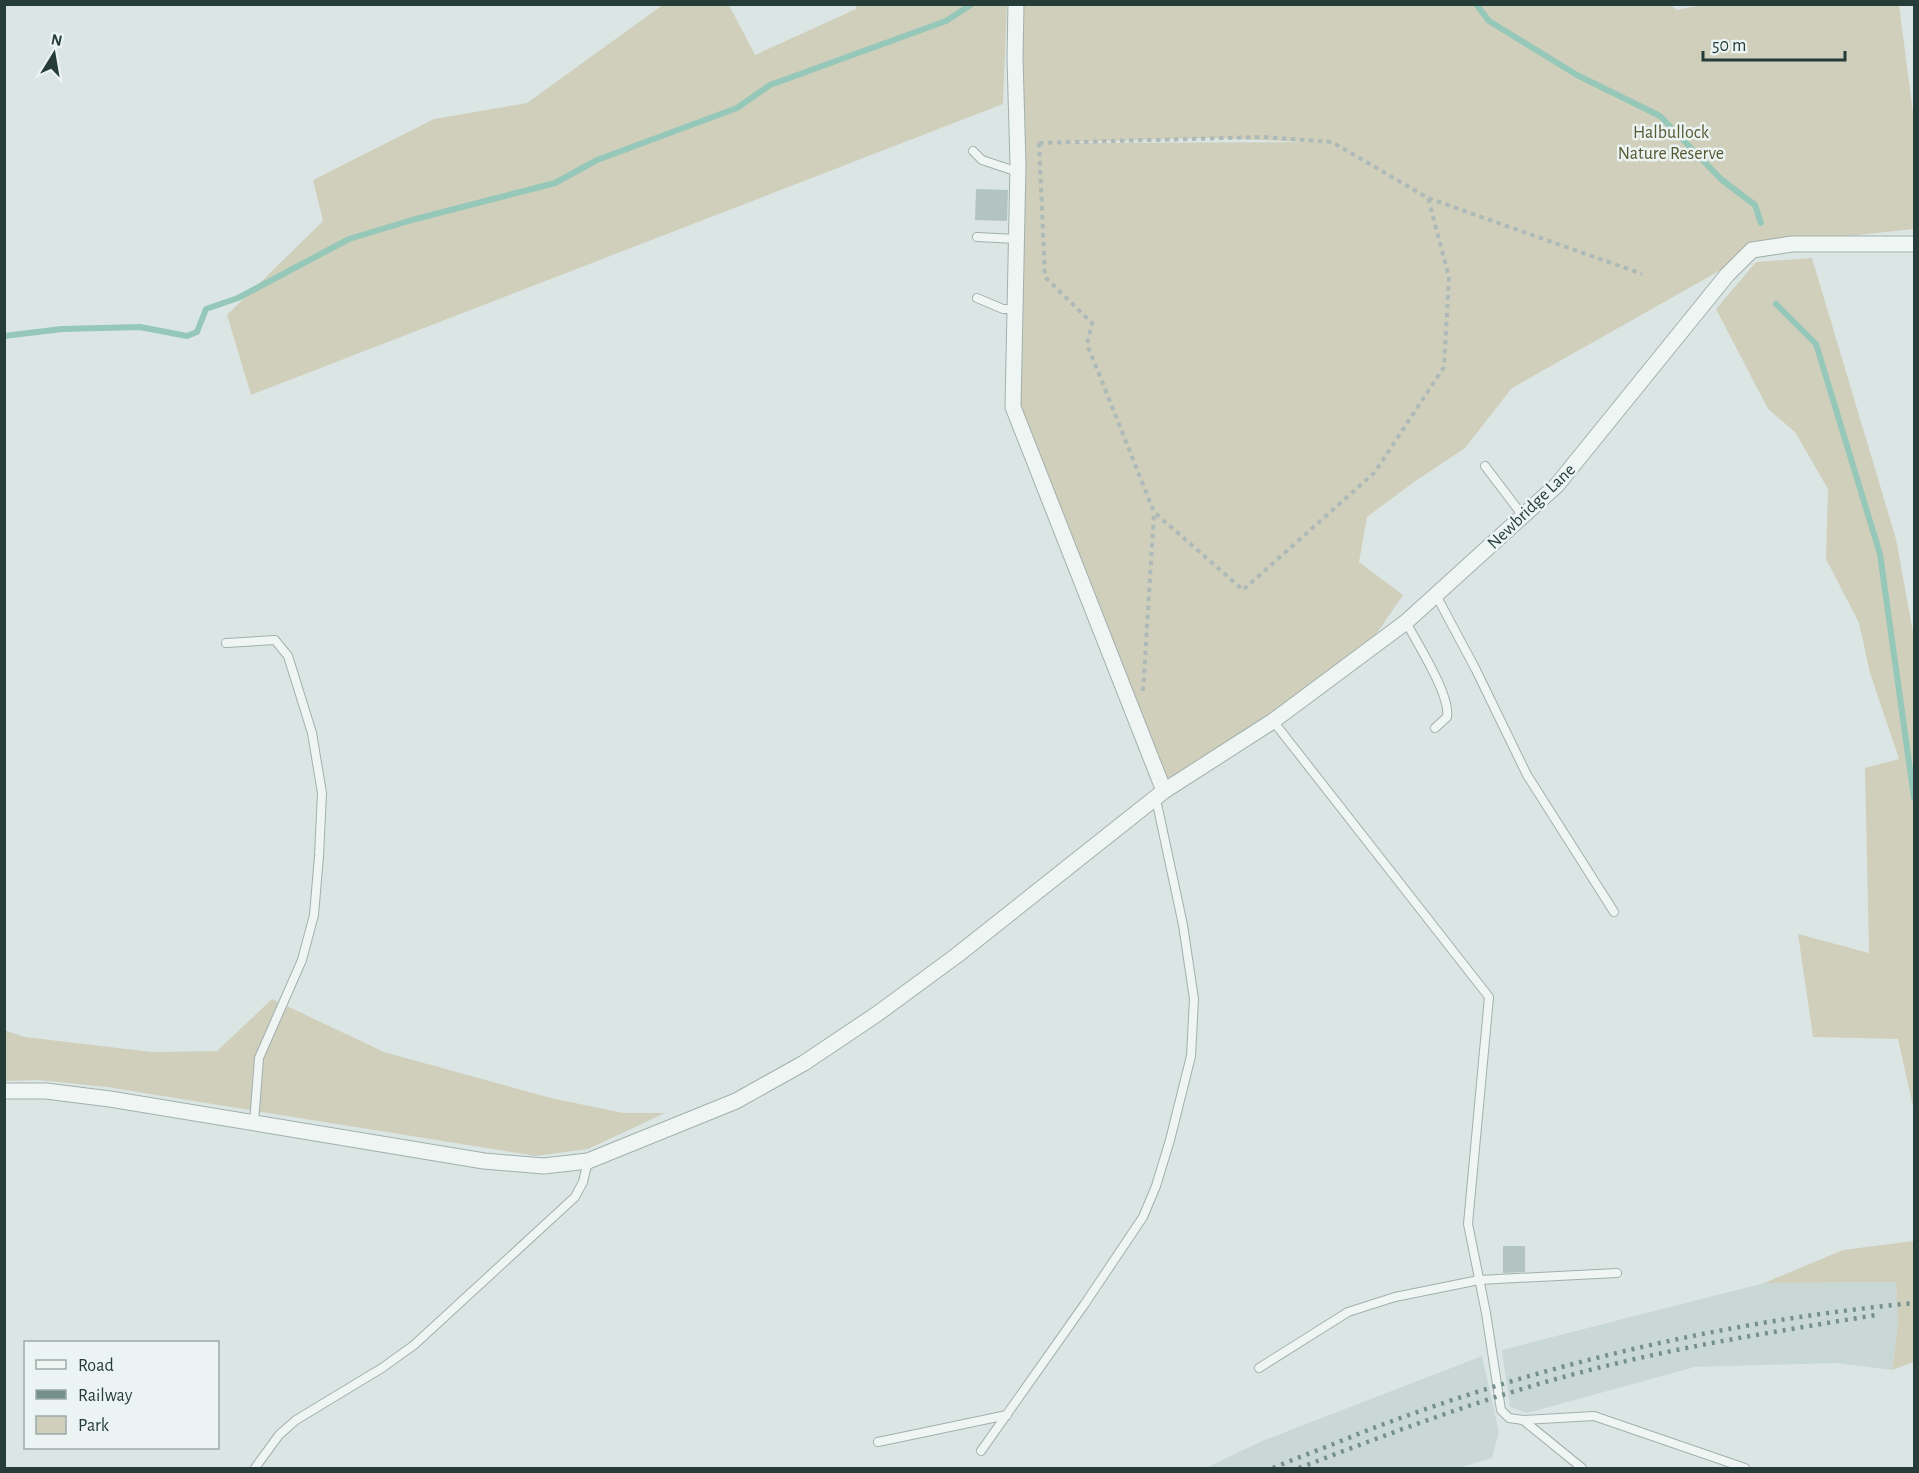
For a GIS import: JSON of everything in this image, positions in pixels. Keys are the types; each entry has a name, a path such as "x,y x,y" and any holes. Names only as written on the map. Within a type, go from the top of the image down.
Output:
{"street":[{"path":"1016,4 1018,172 1013,407 1160,795"},
{"name":"Newbridge Lane","path":"4,1091 46,1091 110,1099 484,1161 544,1166 588,1161 736,1101 804,1063 877,1014 956,956 1160,795 1273,721 1406,622 1557,485 1727,275 1752,250 1792,244 1914,244"}],"lane":[{"path":"973,151 982,160 1018,172"},
{"path":"977,237 1016,239"},
{"path":"977,298 1003,309 1015,309"},
{"path":"1485,466 1523,516"},
{"path":"1436,595 1527,775 1614,912"},
{"path":"1406,622 1448,705 1447,717 1435,728"},
{"path":"226,643 274,640 288,656 312,734 322,793 314,915 302,960 259,1058 254,1123"},
{"path":"1273,721 1489,997 1468,1224 1501,1410 1509,1418 1523,1420 1594,1416 1745,1468"},
{"path":"981,1451 1143,1217 1156,1186 1170,1140 1191,1056 1194,999 1160,795"},
{"path":"255,1468 279,1434 287,1427 414,1346 516,1252 575,1197 583,1182 588,1161"},
{"path":"1259,1368 1348,1312 1395,1297 1479,1280 1617,1274"},
{"path":"878,1442 1007,1414"},
{"path":"1523,1420 1582,1468"}],"path":[{"path":"1018,144 1264,137 1332,142 1428,198 1642,274"},
{"path":"1039,143 1045,277 1092,323 1087,344 1154,512 1143,696"},
{"path":"1154,512 1243,590 1375,472 1444,367 1449,277 1428,198"}],"shaded area":[{"path":"1896,1282 1898,1325 1892,1370 1836,1363 1695,1367 1527,1413 1510,1407 1502,1350 1764,1283"},
{"path":"1482,1356 1499,1432 1492,1458 1459,1468 1206,1468 1262,1441"}],"green space":[{"path":"664,4 729,5 755,55 856,9 856,5 1007,5 1003,104 251,395 227,315 323,221 313,180 434,119 527,103"},
{"name":"Halbullock Nature Reserve","path":"1669,4 1677,10 1706,4 1899,5 1914,120 1914,229 1765,245 1512,388 1465,448 1367,517 1359,562 1403,595 1362,655 1164,791 1013,407 1015,5","holes":["1207,138 1308,142 1071,143"]},
{"path":"1812,258 1896,539 1914,638 1914,1111 1898,1039 1813,1037 1798,934 1869,953 1865,768 1899,759 1870,673 1859,623 1826,559 1828,489 1795,432 1768,409 1716,309 1756,262"},
{"path":"272,999 384,1052 551,1098 623,1113 665,1113 588,1149 536,1156 107,1087 38,1080 5,1081 4,1030 25,1037 152,1052 217,1051"},
{"path":"1914,1241 1914,1362 1892,1370 1898,1325 1896,1282 1764,1283 1843,1250"}],"building":[{"path":"976,189 1008,190 1007,221 975,220"},
{"path":"1503,1246 1525,1246 1525,1272 1503,1273"}],"waterway":[{"path":"4,336 62,329 140,327 187,336 197,332 206,309 238,298 349,239 412,220 555,183 597,160 737,108 770,85 946,21 972,4"},
{"path":"1476,4 1489,21 1577,75 1660,116 1722,180 1755,205 1761,223"},
{"path":"1776,304 1816,344 1880,554 1914,798"}],"railway":[{"path":"1273,1468 1425,1409 1562,1367 1632,1349 1772,1321 1914,1303"},
{"path":"1299,1468 1477,1403 1586,1371 1694,1347 1876,1315"}]}
